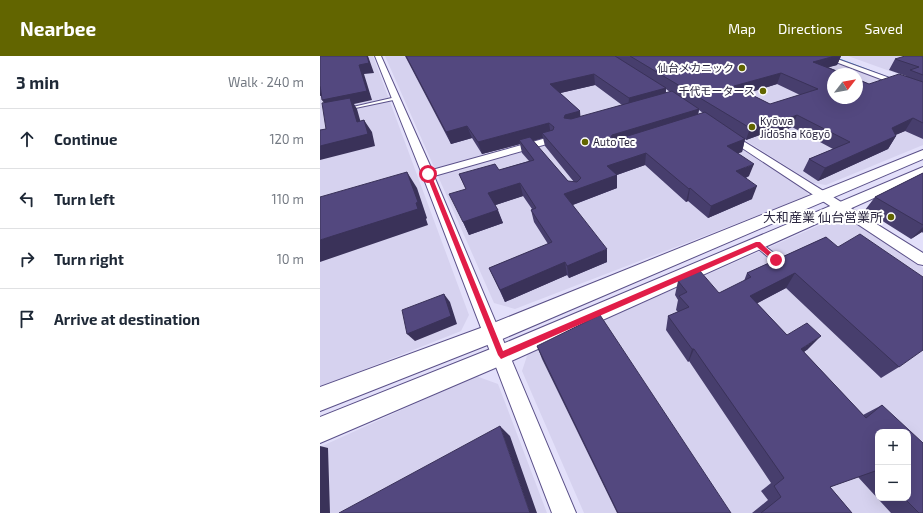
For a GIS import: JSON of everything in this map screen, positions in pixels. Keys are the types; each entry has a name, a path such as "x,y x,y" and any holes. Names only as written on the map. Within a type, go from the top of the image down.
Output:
{"street":[{"path":"378,56 493,333 564,513"},
{"path":"824,56 923,93"},
{"path":"838,56 923,87"},
{"path":"719,129 923,260"},
{"path":"428,174 550,140"},
{"path":"535,144 545,155"},
{"path":"320,399 493,333 923,154"},
{"path":"320,430 501,355 923,171"}],"lane":[{"path":"343,110 396,98"},
{"path":"758,244 776,260"}],"shaded area":[{"path":"320,56 373,56 469,315 461,331 320,387"},
{"path":"385,56 599,56 807,190 808,196 515,309 494,303"},
{"path":"612,56 818,56 850,68 827,68 827,104 863,104 863,73 923,95 923,145 826,185 813,183"},
{"path":"848,56 923,56 923,83"},
{"path":"836,218 851,220 923,268 923,513 584,513 522,371 528,353"},
{"path":"476,376 498,384 547,513 320,513 320,447"}],"building":[{"path":"320,56 367,56 369,63 359,65 367,91 322,100 320,85"},
{"path":"406,56 615,56 666,88 629,98 594,74 550,84 580,111 565,115 564,118 571,119 672,91 699,109 612,135 611,137 618,139 705,112 745,139 727,146 754,164 736,171 757,186 711,206 646,153 607,166 617,175 564,194 607,249 567,266 565,262 500,290 489,268 552,242 531,210 536,208 520,183 488,193 498,210 463,222 449,194 466,189 459,174 495,164 499,170 534,160 519,140 530,137 568,181 577,182 581,178 542,133 553,130 554,127 549,123 478,142 467,126 446,132"},
{"path":"630,56 835,56 813,62 828,68 827,68 827,104 863,104 863,82 869,84 899,74 923,82 923,123 913,118 892,128 896,136 825,168 809,159 850,142 797,115 781,121 776,118 750,128","holes":["781,73 818,89 770,104 734,86"]},
{"path":"905,56 923,56 923,75 910,70 919,67 895,59"},
{"path":"350,98 357,122 364,120 368,134 320,146 320,130 326,129 322,103"},
{"path":"407,172 418,202 416,203 418,209 320,240 320,197"},
{"path":"923,173 923,225 875,197"},
{"path":"860,234 923,277 923,350 899,367 795,273 750,296 787,335 807,323 821,336 801,349 866,418 882,405 908,429 875,429 875,471 830,487 852,513 761,513 781,497 774,486 784,478 694,349 692,349 668,316 689,307 679,296 687,292 678,281 700,271 719,293 751,277 747,273 826,237 838,247"},
{"path":"444,294 451,316 407,334 402,310"},
{"path":"600,315 731,513 618,513 537,346"},
{"path":"500,426 530,513 339,513"},
{"path":"911,432 923,443 923,513 919,513 907,501 911,501"}],"waterway":[{"path":"831,56 893,79"}],"place":[{"name":"仙台メカニック","path":"742,68"},
{"name":"千代モータース","path":"763,91"},
{"name":"Kyōwa Jidōsha Kōgyō","path":"752,127"},
{"name":"Auto Tec","path":"585,142"},
{"name":"大和産業 仙台営業所","path":"891,217"}],"route":[{"path":"428,174 501,355 758,244 776,260"}]}
